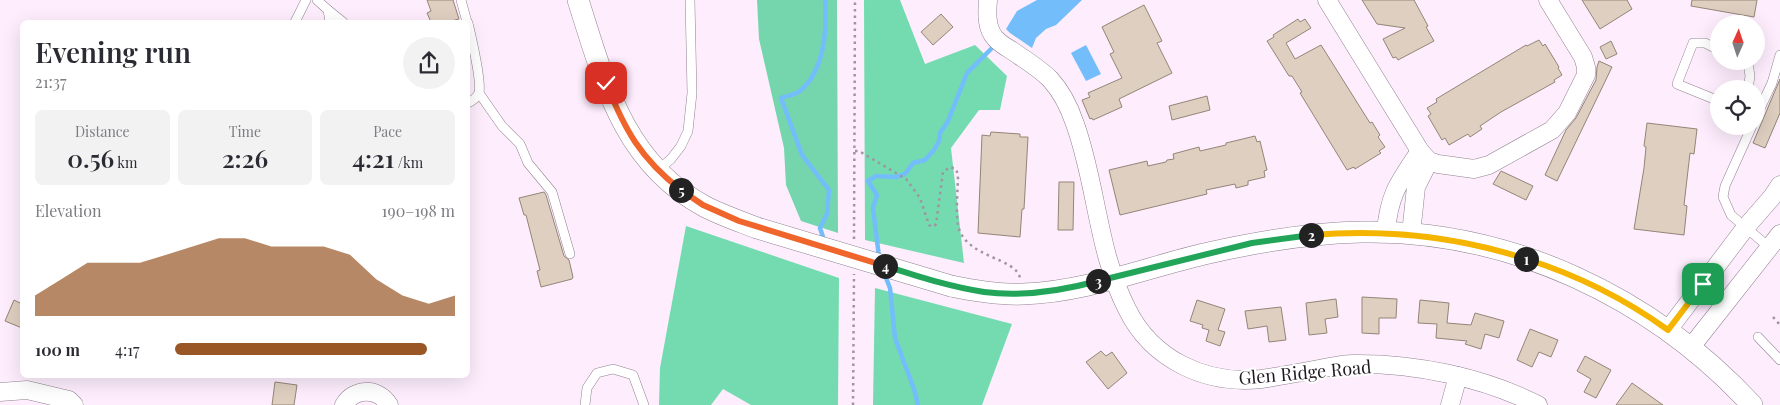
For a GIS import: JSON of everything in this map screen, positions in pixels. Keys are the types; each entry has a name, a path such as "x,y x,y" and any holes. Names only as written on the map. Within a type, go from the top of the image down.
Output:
{"street":[{"path":"578,0 606,83 621,119 643,155 684,193 703,205 757,228 951,286 986,292 1024,294 1067,288 1201,255 1276,239 1339,233 1386,232 1462,242 1502,251 1546,265 1590,283 1629,304 1691,347 1752,405"},
{"name":"Glen Ridge Road","path":"988,0 987,18 995,39 1028,61 1051,80 1072,114 1084,148 1097,216 1112,278 1138,328 1170,358 1193,371 1234,379 1259,379 1350,364 1406,366 1458,376 1520,396 1538,405"},
{"path":"1327,0 1424,156 1438,164 1474,169 1489,165 1552,130 1567,113 1586,75 1583,57 1548,0"},
{"path":"1386,232 1391,197 1424,156"},
{"path":"1411,234 1416,188 1424,156"},
{"path":"1668,330 1746,227 1780,186"},
{"path":"1691,347 1775,241"},
{"path":"1450,405 1458,376"},
{"path":"0,392 27,390 69,400 74,405"},
{"path":"344,405 350,397 366,391 382,396 389,405"}],"lane":[{"path":"296,20 306,0"},
{"path":"317,0 340,20"},
{"path":"461,0 466,20"},
{"path":"658,170 671,159 681,146 688,131 692,93 690,0"},
{"path":"328,10 330,20"},
{"path":"470,38 478,77 479,93 502,126 520,144 528,163 552,192 570,254"},
{"path":"1710,46 1705,43 1693,44 1677,84 1710,97"},
{"path":"1765,98 1772,83 1780,55"},
{"path":"470,102 479,93"},
{"path":"1748,135 1725,186 1723,198 1731,215 1746,227 1775,241"},
{"path":"1758,337 1780,360"},
{"path":"585,405 587,388 597,373 613,369 633,376 644,405"}],"path":[{"path":"854,246 855,0"},
{"path":"854,150 859,151 906,179 920,198 930,225 935,226 943,172 950,167 956,169 958,175 958,225 962,234 985,255 1010,264 1017,270 1020,274 1024,294"},
{"path":"854,274 854,405"},
{"path":"1773,317 1780,325"}],"green space":[{"path":"757,0 837,0 838,233 801,221 786,185 784,148 759,39"},
{"path":"864,0 900,0 925,64 975,45 1007,76 1000,110 979,110 951,148 964,263 865,240"},
{"path":"686,226 839,278 838,405 751,405 723,389 711,405 659,405 660,368"},
{"path":"875,288 1012,324 982,405 873,405"}],"water":[{"path":"1037,0 1082,0 1056,25 1046,29 1036,38 1032,48 1006,29 1017,11"},
{"path":"1086,45 1101,74 1086,81 1071,53"}],"building":[{"path":"427,0 453,0 459,19 430,20 427,13 431,11"},
{"path":"1362,0 1414,0 1434,41 1398,60 1396,57 1393,58 1383,39 1405,28 1377,24"},
{"path":"1582,0 1627,0 1632,9 1600,29"},
{"path":"1692,0 1757,0 1754,15 1743,15 1691,6"},
{"path":"1144,5 1162,41 1157,43 1172,73 1119,99 1122,107 1093,120 1092,118 1090,119 1082,100 1090,97 1088,93 1122,78 1110,54 1114,52 1102,27"},
{"path":"941,14 953,27 933,45 921,32"},
{"path":"1298,19 1300,22 1305,19 1311,28 1286,43 1295,59 1321,45 1370,123 1372,122 1380,135 1378,137 1385,147 1379,151 1381,153 1355,169 1354,167 1347,170 1300,93 1302,92 1292,76 1289,76 1267,41"},
{"path":"1539,40 1543,46 1545,44 1562,75 1554,80 1555,82 1480,126 1482,129 1470,137 1468,134 1449,145 1445,138 1442,140 1428,116 1431,114 1427,108 1437,102 1436,99 1526,45"},
{"path":"1611,41 1617,54 1606,59 1600,47"},
{"path":"1599,61 1612,67 1557,181 1545,175 1566,130 1576,118 1596,80"},
{"path":"1780,79 1780,113 1765,148 1753,143 1756,135 1765,135 1765,115"},
{"path":"1207,96 1210,110 1172,120 1169,106"},
{"path":"1647,123 1697,129 1694,154 1690,153 1684,205 1687,206 1684,235 1634,229 1644,168"},
{"path":"991,132 1020,134 1020,137 1028,137 1024,209 1022,209 1020,237 978,233 982,135 990,136"},
{"path":"1255,136 1257,142 1260,141 1267,170 1264,171 1265,177 1248,181 1248,185 1236,188 1235,184 1206,190 1207,194 1120,215 1109,170 1147,161 1148,166 1166,162 1167,160 1174,159 1173,154 1199,147 1200,151"},
{"path":"1501,171 1533,186 1526,200 1493,184"},
{"path":"1059,182 1074,182 1073,230 1058,230"},
{"path":"544,192 564,256 569,260 573,277 572,279 541,287 537,271 540,270 526,215 524,215 519,198"},
{"path":"1362,297 1397,299 1396,318 1379,318 1379,334 1362,333"},
{"path":"1336,299 1338,317 1325,319 1327,333 1309,335 1306,303"},
{"path":"14,300 20,303 20,327 5,321"},
{"path":"1197,300 1225,309 1218,330 1225,332 1220,346 1206,341 1209,330 1202,328 1203,325 1190,321"},
{"path":"1420,300 1449,303 1447,323 1471,325 1475,313 1504,321 1499,338 1485,334 1481,349 1465,344 1467,341 1436,338 1437,324 1418,323"},
{"path":"1281,307 1286,340 1269,342 1267,326 1248,329 1245,311"},
{"path":"1530,329 1558,340 1551,357 1539,352 1532,367 1517,360"},
{"path":"1101,351 1106,356 1112,352 1127,373 1108,389 1086,362"},
{"path":"1585,356 1611,370 1596,398 1584,392 1591,379 1577,371"},
{"path":"275,382 297,385 294,405 272,405"},
{"path":"1632,383 1663,405 1616,405"}],"waterway":[{"path":"824,240 820,228 827,214 829,190 802,155 781,98 800,91 815,72 825,37 825,0"},
{"path":"879,257 873,208 877,195 868,181 876,176 896,177 905,174 913,163 925,160 939,141 940,133 948,121 967,73 991,49"},
{"path":"884,273 890,288 895,338 918,405"}],"route":[{"path":"606,83 621,119 643,155 684,193 703,205 757,228 951,286 967,289 1005,294 1044,292 1094,282 1252,243 1293,236 1363,232 1411,234 1462,242 1502,251 1546,265 1590,283 1629,304 1668,330 1703,284"}]}
